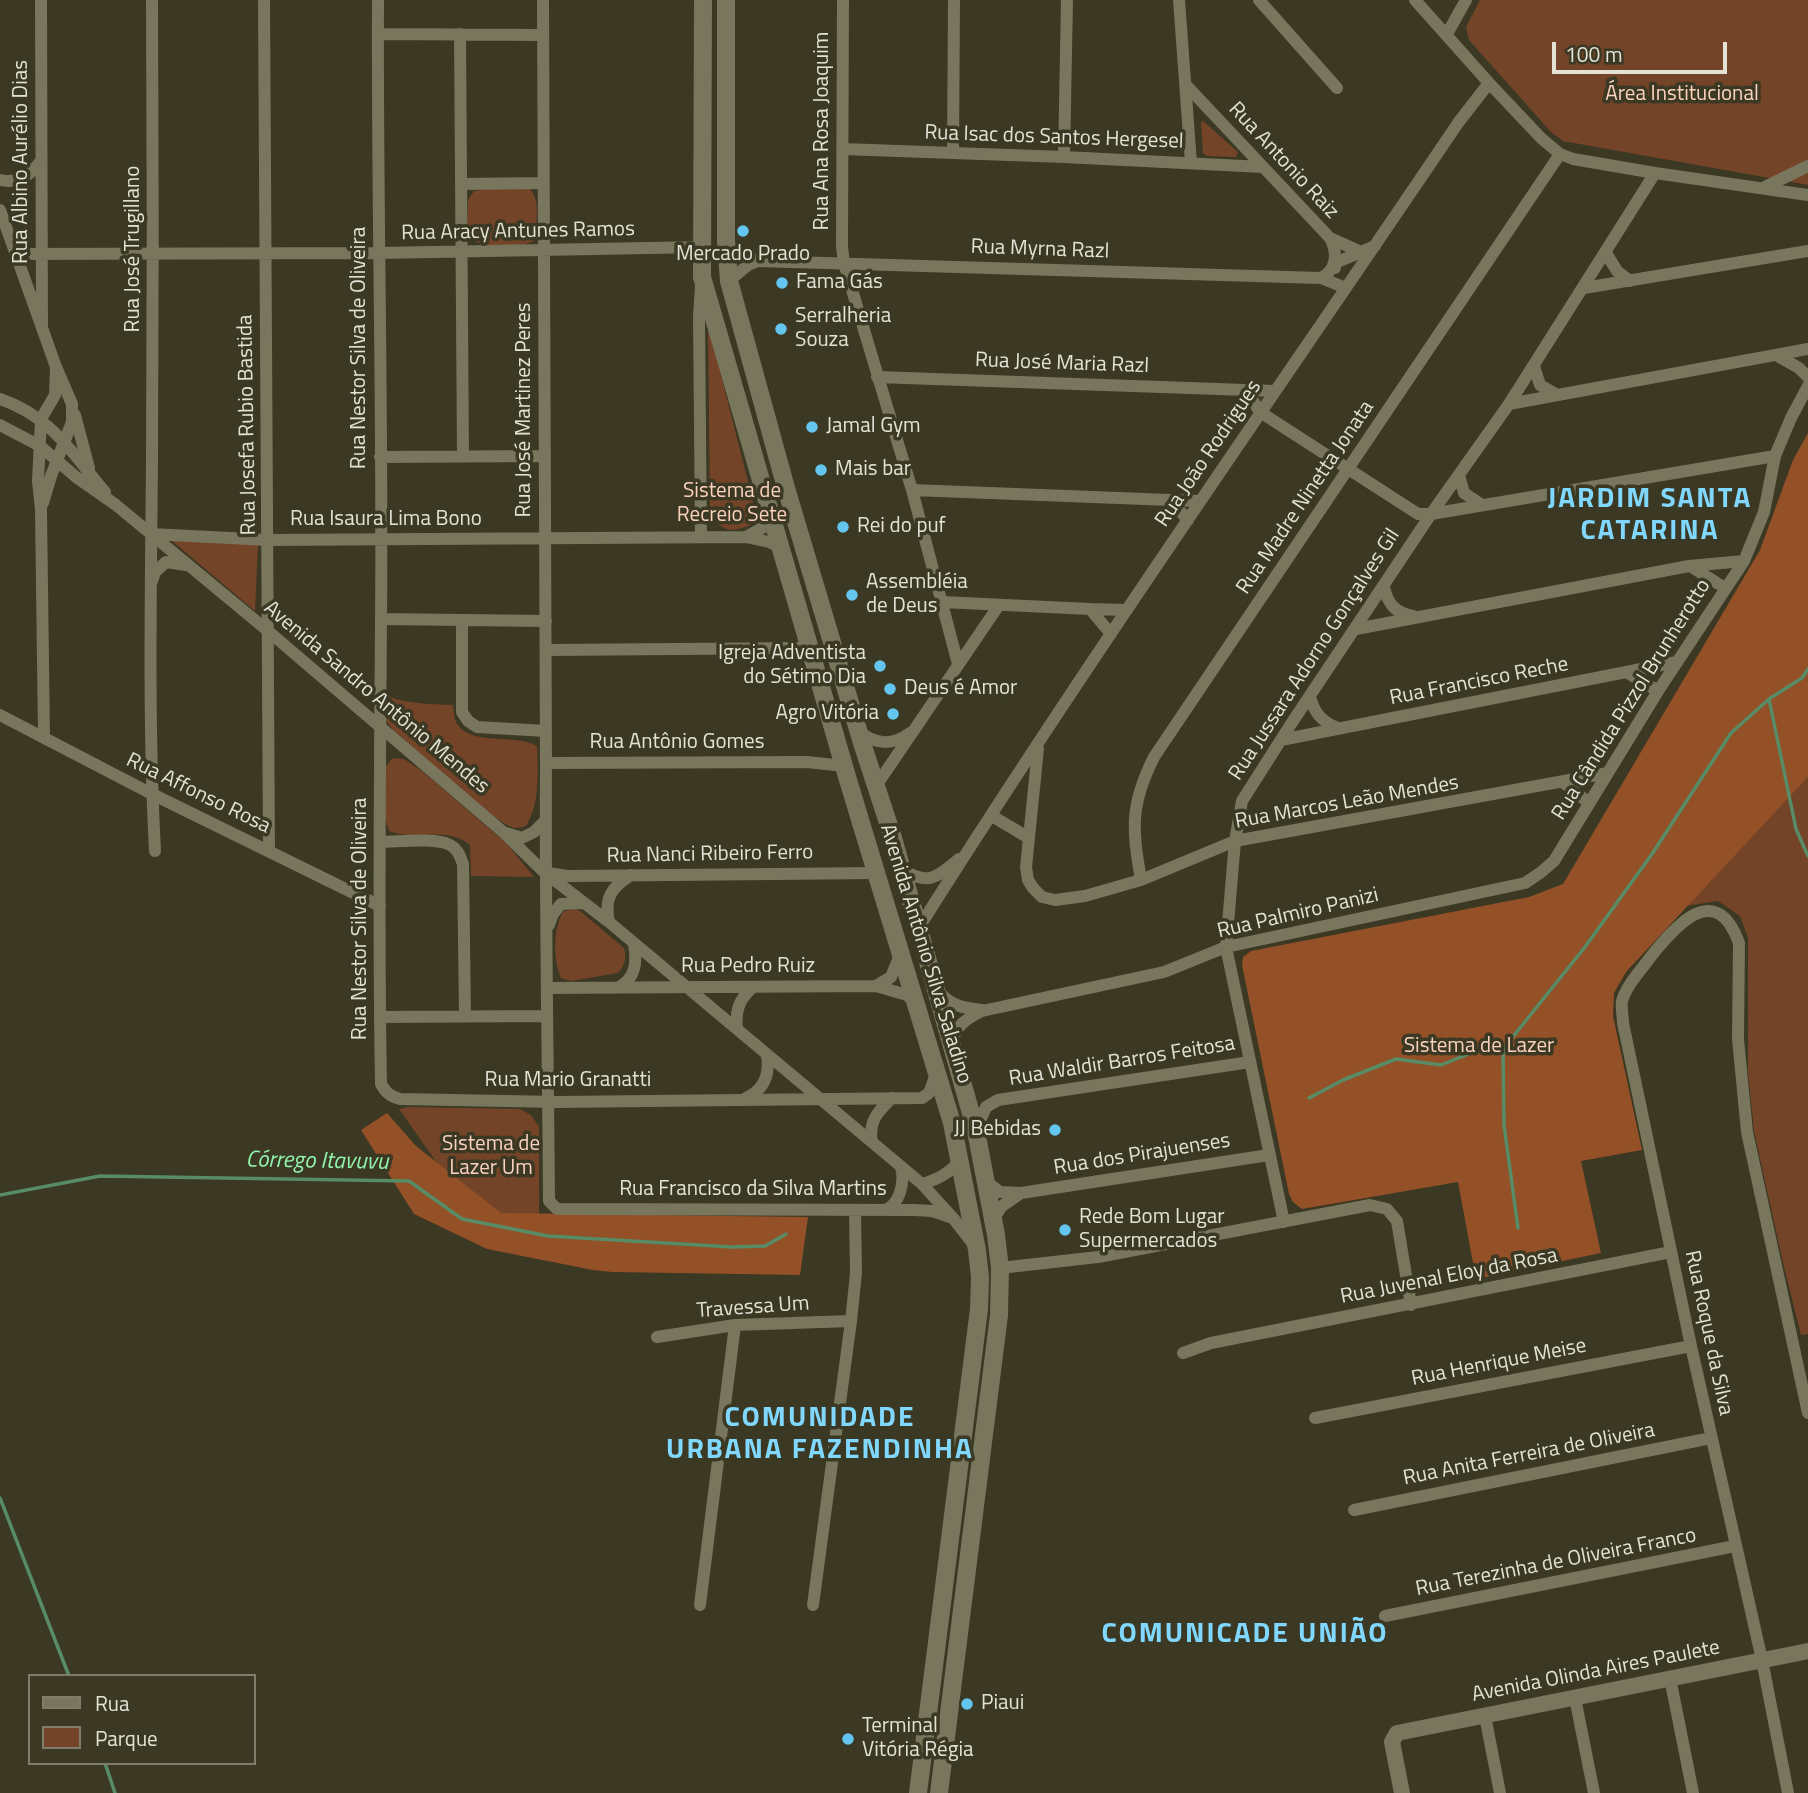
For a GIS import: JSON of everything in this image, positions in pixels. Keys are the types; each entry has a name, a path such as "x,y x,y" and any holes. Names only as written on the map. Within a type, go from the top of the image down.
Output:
{"main road":[{"path":"703,0 702,278 773,522 784,514 786,488"},
{"path":"726,0 726,241 729,281 786,488 860,737 843,762"},
{"name":"Avenida Antônio Silva Saladino","path":"773,522 961,1160 977,1250"},
{"name":"Avenida Antônio Silva Saladino","path":"860,737 902,870 977,1134 994,1218 1000,1268 999,1315 939,1793"},
{"path":"877,873 890,877 897,885 923,968 936,988"},
{"path":"961,1160 977,1134"},
{"path":"918,1793 979,1309 977,1250"}],"street":[{"name":"Rua Albino Aurélio Dias","path":"41,0 42,325"},
{"name":"Rua José Trugillano","path":"152,0 154,252 151,585 152,794 155,851"},
{"name":"Rua Josefa Rubio Bastida","path":"264,0 269,850"},
{"name":"Rua Nestor Silva de Oliveira","path":"378,0 380,1017 381,1084 390,1096"},
{"name":"Rua José Martinez Peres","path":"543,0 546,621 544,872 548,928 549,1201 552,1206"},
{"name":"Rua Ana Rosa Joaquim","path":"843,0 844,263 912,490 958,664"},
{"path":"953,153 954,0"},
{"path":"1064,157 1068,0"},
{"path":"1179,0 1192,163"},
{"path":"1259,0 1337,88"},
{"path":"1415,0 1489,83 1541,138 1560,154 1573,159 1655,173 1808,195"},
{"path":"1447,34 1466,0"},
{"path":"378,34 543,35"},
{"path":"460,34 463,456"},
{"name":"Rua João Rodrigues","path":"918,929 1127,610 1275,391 1332,304 1341,285 1375,246 1458,123 1489,83"},
{"name":"Rua Antonio Raiz","path":"1186,85 1330,238 1341,285"},
{"name":"Rua Antonio Raiz","path":"1188,112 1196,105 1205,106"},
{"name":"Rua Isac dos Santos Hergesel","path":"843,149 1263,167"},
{"name":"Rua Madre Ninetta Jonata","path":"1141,880 1134,816 1141,788 1154,757 1560,154"},
{"path":"0,180 20,180 33,172 41,161"},
{"path":"1765,187 1808,166"},
{"name":"Rua Jussara Adorno Gonçalves Gil","path":"1284,1222 1226,947 1235,842 1242,801 1280,740 1534,366 1655,173"},
{"path":"461,184 543,183"},
{"path":"0,210 72,404 90,472"},
{"path":"1330,238 1361,252"},
{"name":"Rua Myrna Razl","path":"726,241 735,251 758,261 1321,278 1341,285"},
{"path":"1332,304 1321,278 1329,273 1335,263 1375,246"},
{"name":"Rua Aracy Antunes Ramos","path":"15,254 379,253 702,247"},
{"path":"1584,288 1808,251"},
{"path":"1606,253 1617,271 1630,281"},
{"path":"27,285 30,271 41,254"},
{"path":"729,281 748,265 758,261"},
{"path":"701,537 699,317 702,278"},
{"path":"1509,404 1808,349"},
{"path":"1776,355 1800,368 1808,377"},
{"path":"1534,366 1541,385 1558,396"},
{"path":"44,737 41,510 38,481 41,419 55,395 57,368"},
{"name":"Rua José Maria Razl","path":"877,377 1275,391"},
{"name":"Rua Cândida Pizzol Brunherotto","path":"1540,873 1554,861 1658,691 1744,561 1764,512 1775,456 1808,386"},
{"path":"1246,390 1261,412 1418,514 1432,514 1775,456"},
{"name":"Avenida Sandro Antônio Mendes","path":"0,398 41,419 65,442 117,505"},
{"path":"41,510 72,422 72,404"},
{"name":"Avenida Sandro Antônio Mendes","path":"0,425 40,446 76,477 117,505 268,631 502,831 544,872 609,922 922,1184 977,1250"},
{"path":"380,457 545,456"},
{"path":"1459,475 1464,494 1482,505"},
{"path":"49,481 76,477"},
{"path":"912,490 1200,501"},
{"path":"129,516 139,514 152,498"},
{"path":"1170,500 1188,520"},
{"name":"Rua Isaura Lima Bono","path":"746,537 773,522"},
{"name":"Rua Isaura Lima Bono","path":"151,534 269,540 746,537 779,547"},
{"path":"1356,629 1689,566 1744,561"},
{"path":"151,585 155,572 166,562 188,565"},
{"path":"1689,566 1725,588"},
{"path":"1384,587 1392,607 1403,614 1417,616"},
{"path":"943,602 1127,610"},
{"path":"876,786 999,605"},
{"path":"1090,609 1111,635"},
{"path":"381,619 546,621"},
{"path":"462,621 462,712 468,721 477,727 546,731"},
{"path":"546,650 809,648"},
{"name":"Rua Francisco Reche","path":"1280,740 1677,662"},
{"path":"1628,673 1658,691"},
{"path":"355,707 370,706 377,701 379,695"},
{"path":"1310,696 1313,709 1325,723 1339,729"},
{"name":"Rua Affonso Rosa","path":"0,715 152,794 380,906"},
{"path":"860,737 895,742 916,728"},
{"path":"807,762 827,756 836,738"},
{"name":"Rua Marcos Leão Mendes","path":"1038,745 1026,867 1028,880 1033,888 1042,897 1055,900 1085,896 1141,880 1235,842 1608,773"},
{"name":"Rua Antônio Gomes","path":"546,763 807,762 835,765 843,762"},
{"name":"Rua Antônio Gomes","path":"821,765 848,780"},
{"path":"1564,783 1589,803"},
{"path":"992,816 1029,838"},
{"path":"502,831 522,838 534,832 546,819"},
{"path":"380,842 439,842 451,845 458,851 463,864 465,1016"},
{"name":"Rua João Rodrigues","path":"902,870 914,877 928,880 939,875 967,852"},
{"name":"Rua Nanci Ribeiro Ferro","path":"544,872 567,876 877,873"},
{"name":"Rua Palmiro Panizi","path":"936,988 949,1002 957,1006 982,1010 1164,972 1226,947 1525,883 1540,873"},
{"path":"609,922 606,903 610,894 614,887 631,875"},
{"path":"548,928 553,914 561,904 584,903"},
{"name":"Rua Roque da Silva","path":"1788,1793 1762,1660 1691,1346 1623,1023 1622,1003 1631,983 1673,928 1689,916 1704,911 1727,920 1739,943 1738,1039 1747,1132 1808,1413"},
{"path":"619,988 629,981 634,971 634,944"},
{"path":"876,986 891,976 900,954"},
{"name":"Rua Pedro Ruiz","path":"547,988 876,986 907,995 914,1002"},
{"path":"737,1029 736,1018 741,999 753,987"},
{"name":"Rua Palmiro Panizi","path":"952,1047 953,1038 960,1025 982,1010"},
{"path":"380,1017 547,1016"},
{"path":"746,1099 760,1090 768,1071 767,1056"},
{"name":"Rua Waldir Barros Feitosa","path":"977,1134 986,1107 998,1100 1250,1062"},
{"name":"Rua Mario Granatti","path":"390,1096 400,1099 548,1102 922,1098 933,1086 936,1073"},
{"path":"872,1142 874,1118 892,1098"},
{"name":"Rua dos Pirajuenses","path":"987,1182 1000,1192 1021,1193 1269,1156"},
{"path":"922,1184 938,1180 961,1160"},
{"path":"886,1210 894,1205 901,1189 901,1167"},
{"path":"994,1218 1007,1201 1021,1193"},
{"path":"1000,1268 1098,1257 1370,1205 1387,1209 1397,1221 1410,1305"},
{"name":"Rua Francisco da Silva Martins","path":"552,1206 557,1209 932,1211 953,1218"},
{"path":"813,1605 851,1321 856,1273 855,1210"},
{"name":"Rua Juvenal Eloy da Rosa","path":"1183,1353 1234,1339 1671,1252"},
{"name":"Travessa Um","path":"657,1337 734,1325 851,1321"},
{"path":"700,1605 734,1325"},
{"name":"Rua Henrique Meise","path":"1315,1418 1691,1346"},
{"name":"Rua Anita Ferreira de Oliveira","path":"1353,1510 1712,1438"},
{"name":"Rua Terezinha de Oliveira Franco","path":"1385,1616 1735,1546"},
{"name":"Avenida Olinda Aires Paulete","path":"1402,1793 1392,1742 1397,1733 1808,1651"},
{"path":"1670,1678 1693,1793"},
{"path":"1576,1698 1594,1793"},
{"path":"1485,1716 1500,1793"}],"green space":[{"name":"Área Institucional","path":"1480,0 1808,0 1808,185 1563,141 1551,132 1469,40 1466,27"},
{"path":"1203,121 1238,152 1236,157 1207,156 1203,153"},
{"path":"530,189 537,207 534,241 499,246 481,243 467,236 468,200 474,191"},
{"name":"Sistema de Recreio Sete","path":"708,324 756,513 755,523 731,530 721,526 710,516"},
{"name":"Sistema de Lazer","path":"1808,433 1808,777 1626,972 1614,993 1613,1016 1642,1150 1581,1161 1601,1253 1476,1279 1458,1182 1302,1209 1293,1202 1289,1194 1242,965 1243,957 1251,951 1529,897 1563,884 1760,550 1793,460"},
{"path":"171,540 258,545 255,611"},
{"path":"389,697 412,702 453,705 456,722 462,730 482,737 517,740 537,746 536,798 526,826 515,828 491,814 394,731 386,721"},
{"path":"393,758 404,759 422,771 506,843 534,877 471,876 470,845 461,839 389,831 385,818 385,767"},
{"path":"1808,777 1808,1334 1801,1335 1754,1131 1748,1072 1748,938 1740,916 1718,901 1686,906"},
{"path":"573,909 580,911 624,948 625,961 618,973 571,981 561,978 555,954 557,927 563,912"},
{"name":"Sistema de Lazer Um","path":"399,1109 520,1109 531,1115 539,1127 539,1234 466,1204"},
{"path":"387,1113 416,1146 501,1213 808,1217 800,1275 612,1272 487,1249 414,1214 361,1130"}],"waterway":[{"path":"1518,1228 1504,1125 1503,1049 1585,947 1652,854 1731,733 1769,699 1802,678 1808,669"},
{"path":"1769,699 1796,829 1808,856"},
{"path":"1309,1098 1343,1080 1396,1059 1441,1065 1476,1051 1502,1049"},
{"name":"Córrego Itavuvu","path":"0,1195 100,1176 409,1181 462,1219 548,1236 732,1247 765,1246 786,1234"},
{"path":"0,1498 68,1674"},
{"path":"106,1765 115,1793"}],"place":[{"name":"Mercado Prado","path":"743,231"},
{"name":"Fama Gás","path":"782,283"},
{"name":"Serralheria Souza","path":"781,329"},
{"name":"Jamal Gym","path":"812,427"},
{"name":"Mais bar","path":"821,470"},
{"name":"Rei do puf","path":"843,527"},
{"name":"Assembléia de Deus","path":"852,595"},
{"name":"Igreja Adventista do Sétimo Dia","path":"880,666"},
{"name":"Deus é Amor","path":"890,689"},
{"name":"Agro Vitória","path":"893,714"},
{"name":"JJ Bebidas","path":"1055,1130"},
{"name":"Rede Bom Lugar Supermercados","path":"1065,1230"},
{"name":"Piaui","path":"967,1704"},
{"name":"Terminal Vitória Régia","path":"848,1739"}],"district":[{"name":"JARDIM SANTA CATARINA","path":"1650,516"},
{"name":"COMUNIDADE URBANA FAZENDINHA","path":"820,1435"},
{"name":"COMUNICADE UNIÃO","path":"1245,1635"}]}
